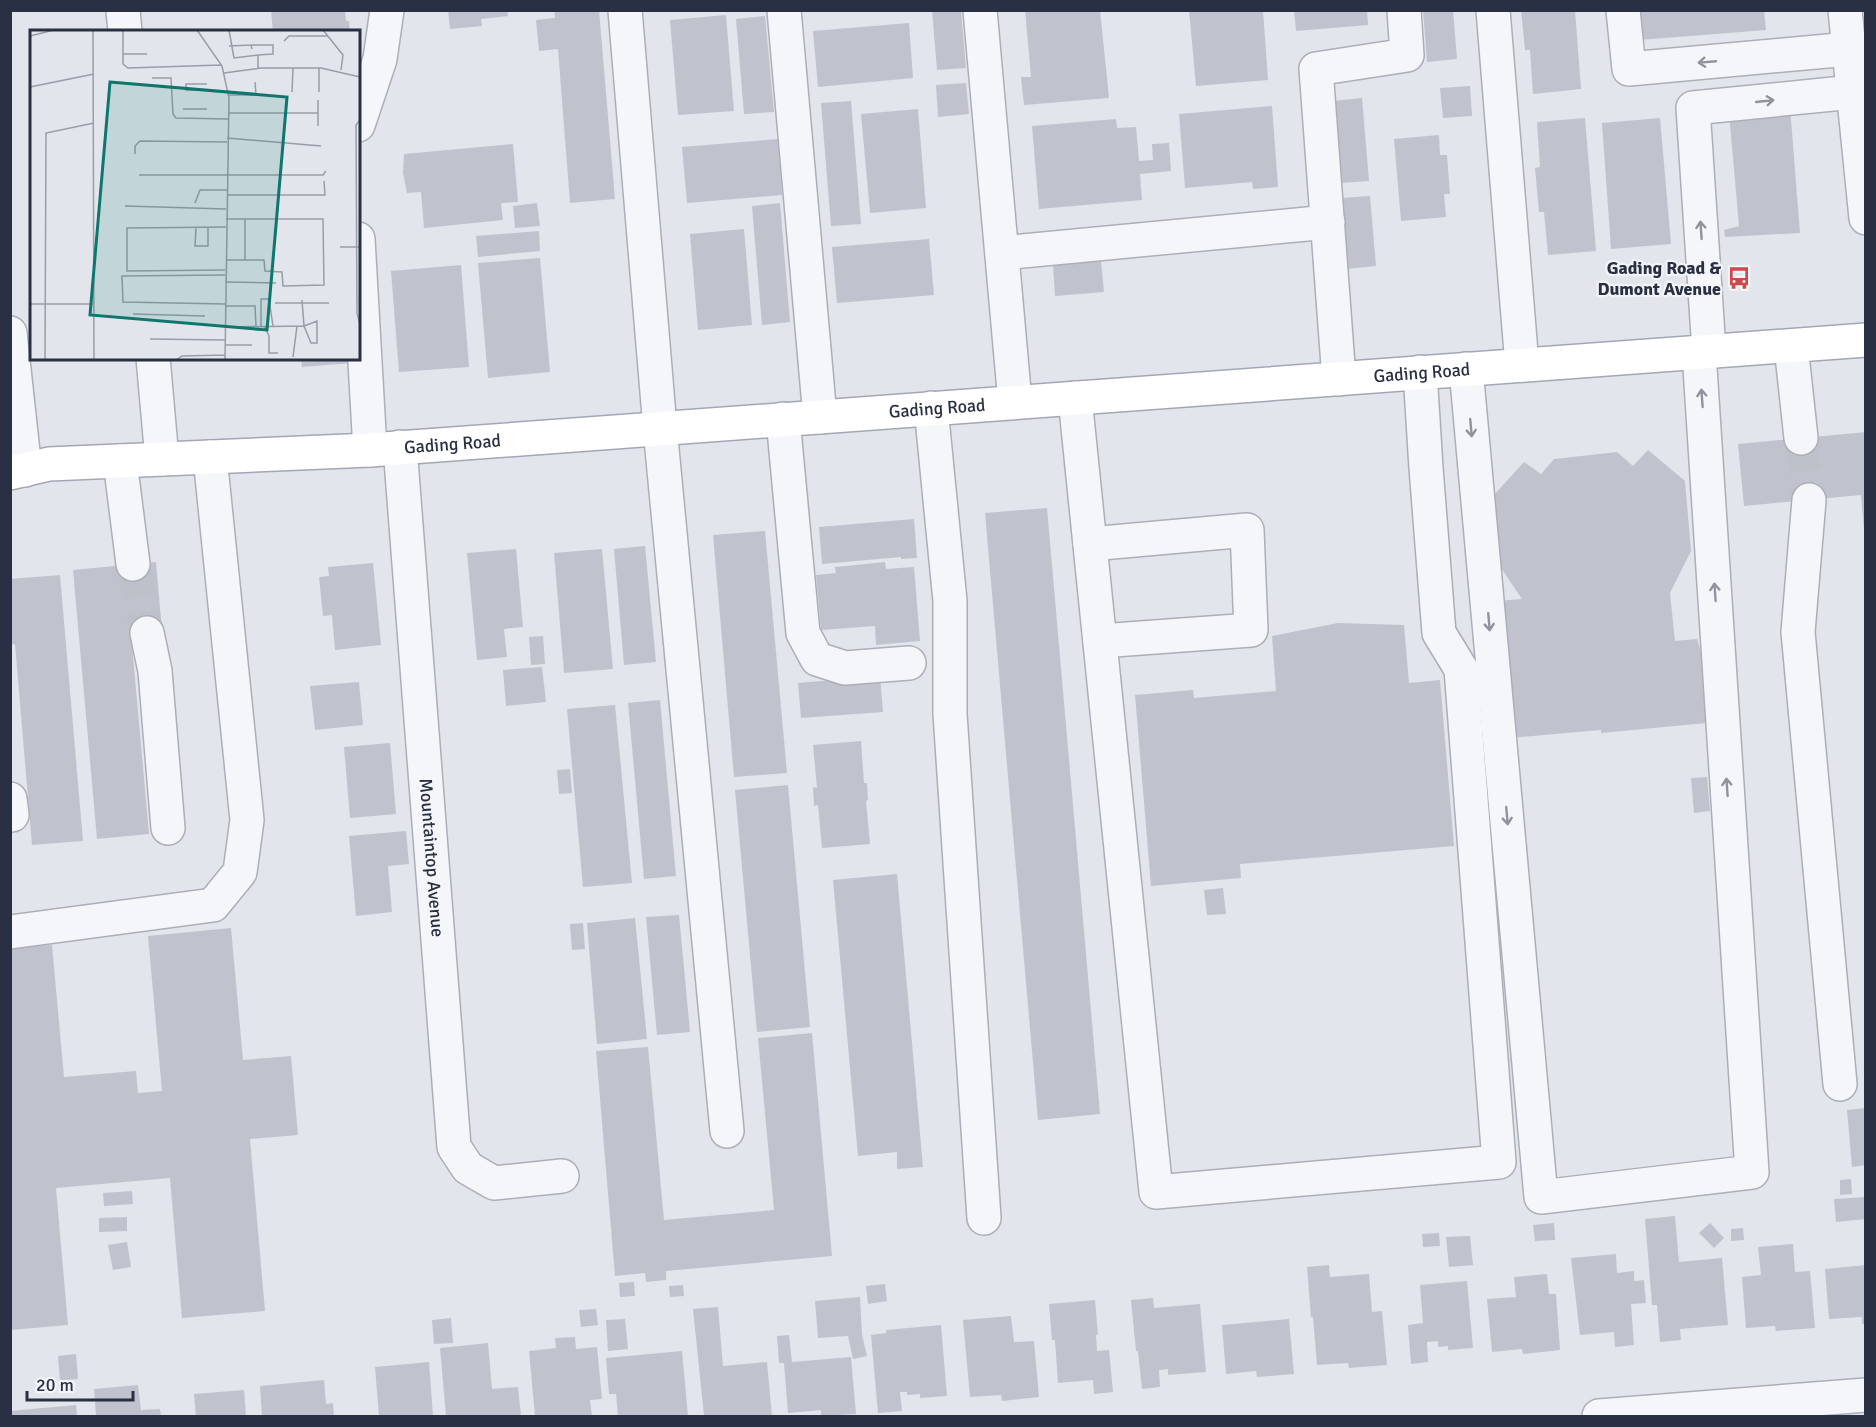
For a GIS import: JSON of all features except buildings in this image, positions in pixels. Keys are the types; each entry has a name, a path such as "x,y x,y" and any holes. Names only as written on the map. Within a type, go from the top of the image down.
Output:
{"main road":[{"name":"Gading Road","path":"18,471 49,464 385,448 1866,340"}],"street":[{"path":"123,10 125,30"},
{"path":"360,119 380,59 387,10"},
{"path":"625,10 660,428 727,1131"},
{"path":"784,10 820,417"},
{"path":"980,10 1015,402"},
{"path":"1340,379 1317,69 1407,56 1404,10"},
{"path":"1493,10 1522,365"},
{"path":"1623,10 1629,69 1851,24 1853,92 1866,218"},
{"path":"1466,369 1541,1197 1752,1172 1731,845 1693,108 1853,92"},
{"path":"1002,253 1328,222"},
{"name":"Mountaintop Avenue","path":"360,254 385,448 454,1147 468,1168 494,1183 562,1176"},
{"path":"10,333 18,471"},
{"path":"1791,346 1801,438"},
{"path":"153,360 162,459"},
{"path":"1075,398 1156,1192 1500,1162 1461,669 1439,633 1420,372"},
{"path":"931,408 950,601 950,714 984,1218"},
{"path":"783,419 803,633 817,658 845,668 909,663"},
{"path":"10,932 213,905 240,872 247,820 210,457"},
{"path":"120,461 133,564"},
{"path":"1809,500 1798,632 1840,1084"},
{"path":"1090,544 1247,530 1251,630 1100,641"},
{"path":"147,633 155,671 168,828"},
{"path":"10,799 12,815 10,815"},
{"path":"1599,1416 1784,1409 1866,1395"}],"tunnel":[{"path":"1801,438 1809,500"},
{"path":"133,564 147,633"}],"place":[{"name":"Gading Road & Dumont Avenue","path":"1739,278"}]}
